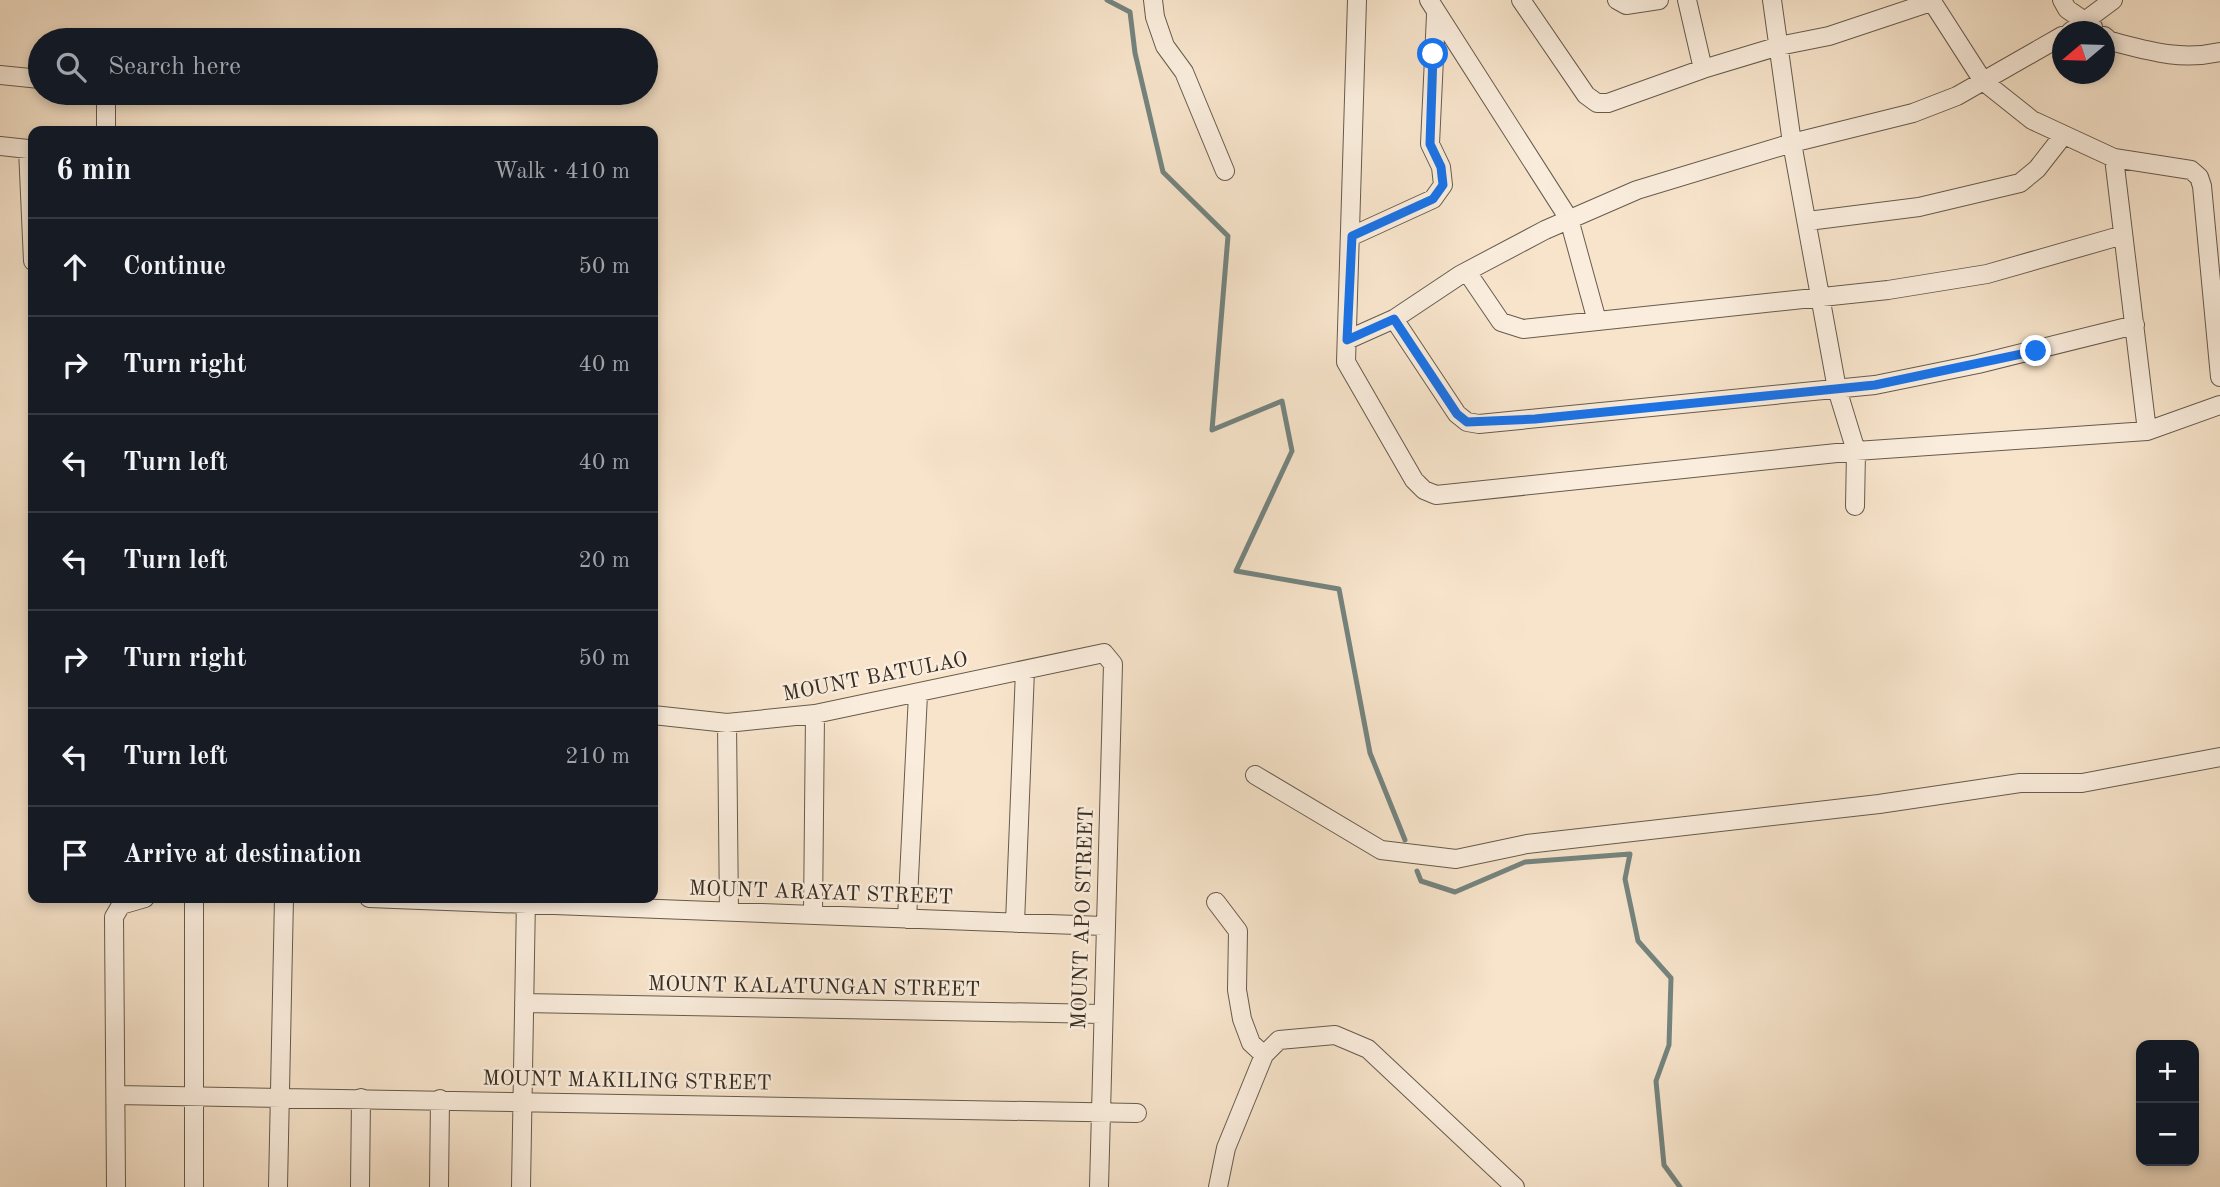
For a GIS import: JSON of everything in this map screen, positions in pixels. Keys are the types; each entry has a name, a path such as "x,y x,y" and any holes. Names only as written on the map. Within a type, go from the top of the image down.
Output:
{"street":[{"path":"1153,0 1155,17 1165,46 1184,72 1225,171"},
{"path":"1357,0 1352,236 1346,362 1390,441 1414,480 1424,490 1436,495 1856,451 2147,432 2220,405"},
{"path":"1521,0 1586,95 1597,103 1608,103 1703,69 1779,46 1829,36 1931,1 1983,80 2032,120 2062,137 2114,158 2191,170 2199,177 2220,377"},
{"path":"1617,0 1626,5 1659,0"},
{"path":"1687,0 1703,69"},
{"path":"1772,0 1792,143 1837,389 1856,451 1855,506"},
{"path":"2062,0 2067,9 2084,21"},
{"path":"2096,21 2112,0"},
{"path":"1352,236 1433,199 1443,185 1441,167 1430,144 1433,8"},
{"path":"1433,8 1569,219 1597,321"},
{"path":"1347,340 1394,319 1466,272 1569,219 1637,190 1792,143 1913,113 1957,96 2052,42"},
{"path":"2115,42 2186,58 2220,52"},
{"path":"0,75 28,78"},
{"path":"106,105 106,126"},
{"path":"1808,221 1919,207 2020,183 2037,169 2062,137"},
{"path":"0,146 28,149"},
{"path":"2114,158 2147,432"},
{"path":"1466,272 1502,322 1512,328 1822,299 1987,274 2123,235"},
{"path":"1394,319 1457,414 1467,422 1535,419 1875,385 1978,364 2135,325"},
{"name":"MOUNT BATULAO","path":"658,716 727,723 816,715 1104,653"},
{"name":"MOUNT APO STREET","path":"1099,1187 1113,664 1104,653"},
{"path":"1015,923 1025,670"},
{"path":"907,919 918,694"},
{"path":"813,915 816,715"},
{"path":"727,723 729,912"},
{"path":"1255,775 1381,850 1457,859 1527,844 1879,804 2008,785 2082,783 2220,757"},
{"path":"1216,902 1238,931 1237,990 1242,1019 1251,1042 1264,1055"},
{"path":"116,1187 114,916 121,905 126,903"},
{"path":"194,903 194,1187"},
{"path":"278,1187 284,903"},
{"path":"521,1187 526,903"},
{"name":"MOUNT ARAYAT STREET","path":"625,903 729,912 1104,926"},
{"name":"MOUNT KALATUNGAN STREET","path":"524,1003 1102,1014"},
{"path":"1218,1187 1227,1148 1264,1055 1279,1040 1299,1036 1335,1035 1368,1049 1515,1187"},
{"name":"MOUNT MAKILING STREET","path":"116,1095 1137,1113"},
{"path":"360,1187 361,1098"},
{"path":"439,1187 440,1099"}],"waterway":[{"path":"1107,0 1130,12 1135,53 1163,172 1228,236 1212,430 1282,401 1292,451 1236,571 1339,589 1370,753 1405,840"},
{"path":"1417,871 1421,881 1455,892 1525,862 1630,854 1625,879 1638,941 1671,978 1669,1045 1656,1081 1664,1165 1680,1187"}],"route":[{"path":"1433,54 1430,144 1441,167 1443,185 1433,199 1352,236 1347,340 1394,319 1457,414 1467,422 1479,424 1535,419 1640,406 1875,385 2036,351"}]}
